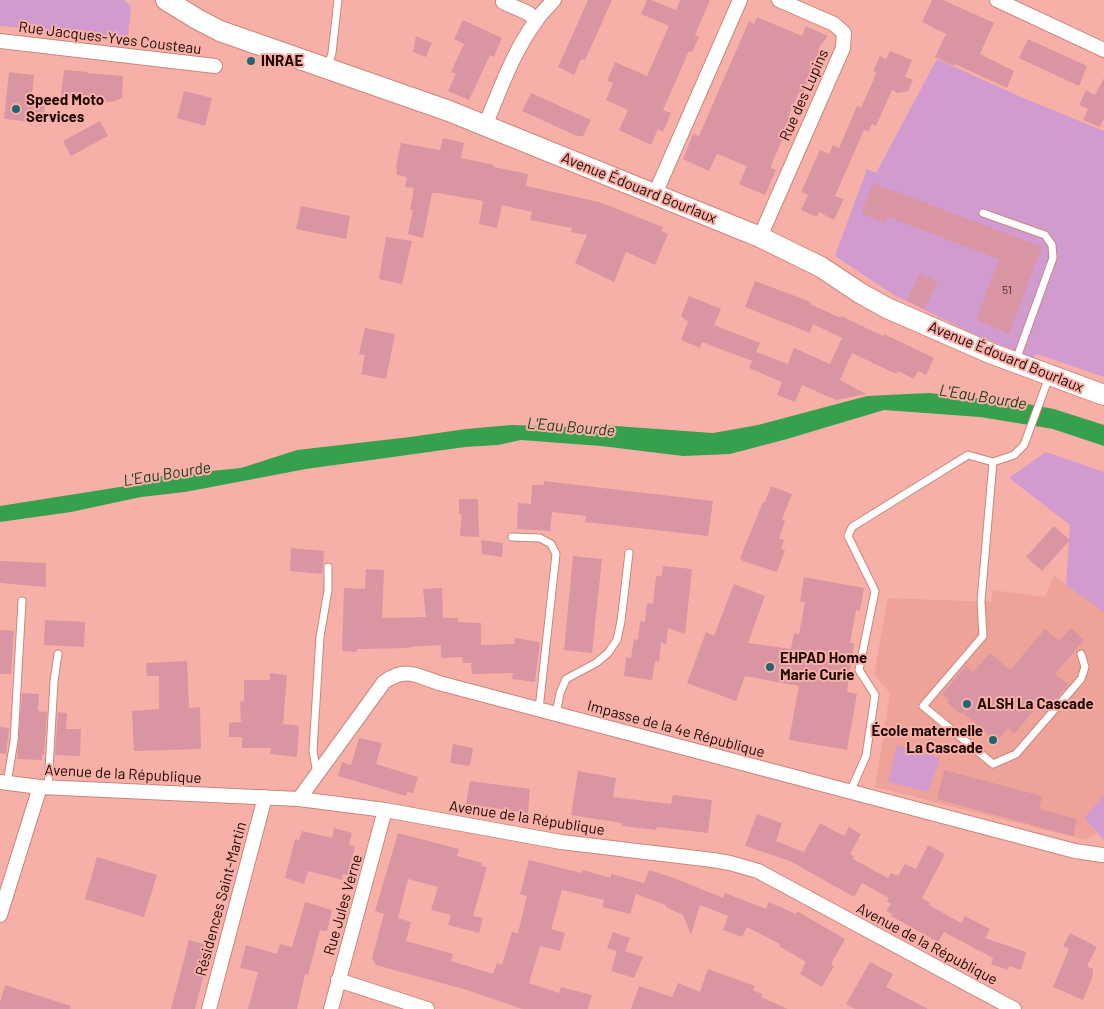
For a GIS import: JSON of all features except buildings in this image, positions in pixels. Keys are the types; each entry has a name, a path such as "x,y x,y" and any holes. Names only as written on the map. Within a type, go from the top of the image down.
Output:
{"street":[{"name":"Avenue Édouard Bourlaux","path":"166,0 197,20 220,31 449,111 760,237 820,267 887,308 1015,363 1104,395"},
{"path":"485,126 505,76 536,20 554,0"},
{"path":"655,194 740,0"},
{"name":"Rue des Lupins","path":"760,237 843,48 844,34 834,24 779,0"},
{"path":"997,0 1104,50"},
{"path":"502,2 528,13 536,20"},
{"name":"Rue Jacques-Yves Cousteau","path":"0,41 215,66"},
{"name":"Impasse de la 4e République","path":"299,799 384,682 395,674 406,672 850,792 1075,851 1102,855"},
{"name":"Avenue de la République","path":"4,783 44,787 299,799 386,810 561,842 730,863 758,871 1014,1009"},
{"path":"0,915 44,787"},
{"name":"Résidences Saint-Martin","path":"209,1009 265,797"},
{"name":"Rue Jules Verne","path":"331,1009 386,810"},
{"path":"338,980 427,1009"}],"lane":[{"path":"326,69 332,53 338,0"},
{"path":"983,213 1045,235 1052,245 1053,258 1015,363"},
{"path":"850,792 866,756 874,695 859,670 875,591 848,536 852,527 968,455 993,462 1014,455 1024,445 1049,376"},
{"path":"993,462 981,601 983,636 923,706 993,764 1016,754 1081,680 1085,667 1081,654"},
{"path":"512,537 540,538 551,544 556,554 538,709"},
{"path":"556,714 560,693 566,679 596,663 608,653 617,640 629,553"},
{"path":"317,775 313,751 314,732 320,637 328,590 328,567"},
{"path":"4,783 14,740 22,601"},
{"path":"44,787 58,654"}],"shaded area":[{"path":"0,0 124,0 131,6 128,38 0,26"},
{"path":"937,59 1021,97 1104,131 1104,377 1037,354 1033,358 972,333 894,295 835,256 867,169 876,173"},
{"path":"1046,452 1104,472 1104,612 1066,585 1070,525 1009,478"},
{"name":"École maternelle La Cascade","path":"1054,576 1104,612 1104,795 1084,818 1097,833 1085,840 875,787 890,693 874,674 888,598 992,602 992,590 1045,597"},
{"path":"897,745 940,758 928,792 888,782"},
{"path":"1104,795 1104,840 1084,818"}],"water":[{"name":"L'Eau Bourde","path":"929,393 1022,403 1054,409 1104,425 1104,446 1053,429 1017,423 980,417 884,410 730,454 683,456 601,446 521,440 498,445 465,447 306,469 185,492 141,497 71,512 0,522 0,506 126,486 161,476 241,468 297,450 511,425 571,427 602,425 713,433 758,425 867,396"}],"place":[{"name":"INRAE","path":"251,61"},
{"name":"Speed Moto Services","path":"16,109"},
{"name":"EHPAD Home Marie Curie","path":"770,667"},
{"name":"ALSH La Cascade","path":"967,704"},
{"name":"École maternelle La Cascade","path":"993,740"}]}
